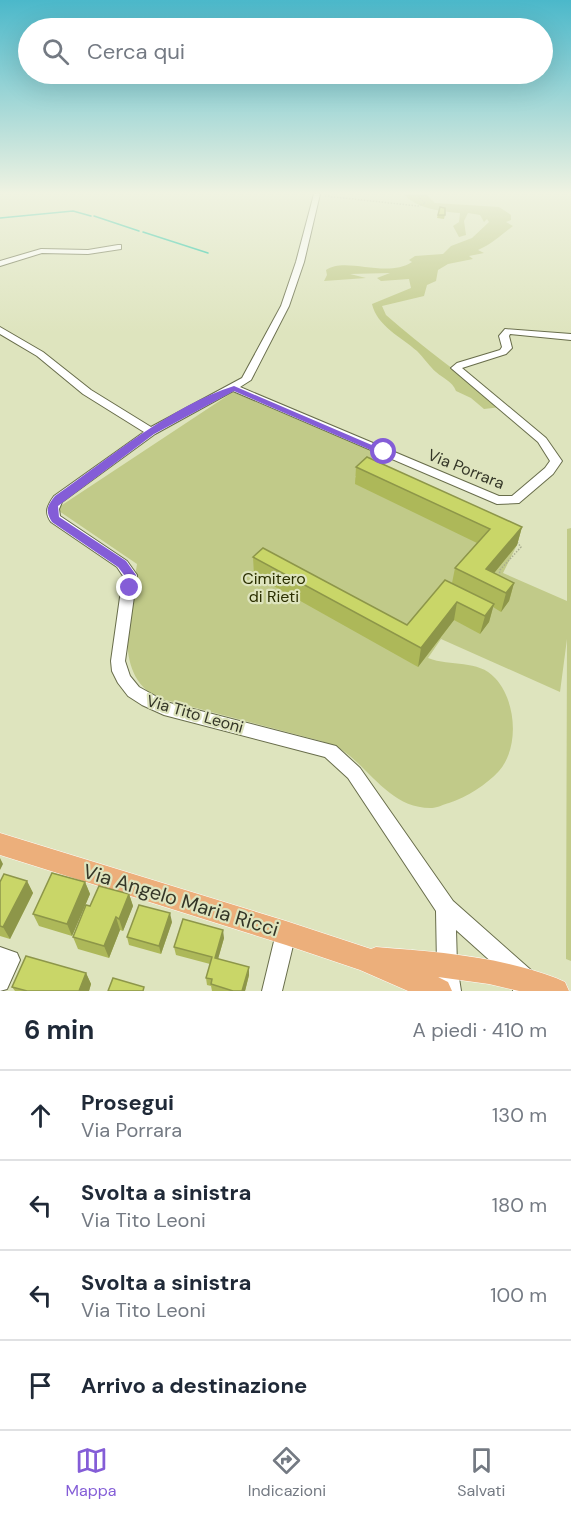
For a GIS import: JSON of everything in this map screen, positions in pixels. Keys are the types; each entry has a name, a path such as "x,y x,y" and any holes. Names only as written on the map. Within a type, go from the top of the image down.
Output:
{"main road":[{"name":"Via Angelo Maria Ricci","path":"0,844 361,958 440,991"},
{"name":"Via Angelo Maria Ricci","path":"361,958 479,968 524,984 555,991"}],"street":[{"name":"Via Tito Leoni","path":"305,240 285,306 246,380 151,432 58,499 53,506 52,514 55,519 122,564 130,575 118,662 120,674 128,688 141,699 164,708 330,751 354,773 446,908 524,984"},
{"path":"0,264 41,251 88,252 118,246"},
{"path":"0,330 40,354 87,392 151,432"},
{"name":"Via Porrara","path":"234,388 497,500 508,502 515,500 549,471 556,461 554,455 542,440 456,368 503,352 507,348 504,336 508,332 571,337"},
{"path":"446,908 447,965 451,991"},
{"path":"272,991 286,933"},
{"path":"0,957 10,960 0,982"}],"path":[{"path":"499,577 500,570 521,547 517,542"}],"green space":[{"path":"466,240 494,240 478,250 484,253 469,256 473,259 448,264 438,270 436,281 427,285 424,296 382,306 386,315 400,327 501,407 484,409 471,398 456,391 450,382 434,370 417,351 379,319 372,304 411,288 409,279 381,281 377,278 390,273 350,274 366,278 324,281 327,275 326,270 334,266 402,267 412,262 409,260 415,256 443,254 451,246"},
{"name":"Cimitero di Rieti","path":"233,392 377,453 355,477 517,545 503,573 567,601 567,529 571,528 571,961 566,959 567,639 560,692 441,639 428,658 481,668 488,672 502,687 513,724 510,749 499,771 482,786 463,797 432,808 418,807 393,795 353,758 337,747 158,698 143,687 134,673 127,638 137,564 56,509"}],"building":[{"path":"367,457 522,527 486,569 514,583 506,593 455,568 490,529 356,467"},
{"path":"263,548 407,625 445,580 494,604 485,616 457,602 421,648 253,557"},
{"path":"52,873 85,882 67,924 33,914"},
{"path":"4,874 27,881 3,927 0,926 0,882"},
{"path":"99,886 129,894 119,919 116,917 104,946 73,937 86,905 90,906"},
{"path":"139,905 170,913 159,946 127,937"},
{"path":"183,919 223,930 215,958 249,967 242,991 233,991 211,984 212,979 206,978 212,957 174,947"},
{"path":"26,956 86,973 79,991 27,991 12,987"},
{"path":"113,978 144,987 143,991 108,991"}],"waterway":[{"path":"169,240 208,253"}],"route":[{"path":"130,588 130,575 122,564 55,519 52,514 53,506 58,499 151,432 206,401 234,388 384,452"}]}
